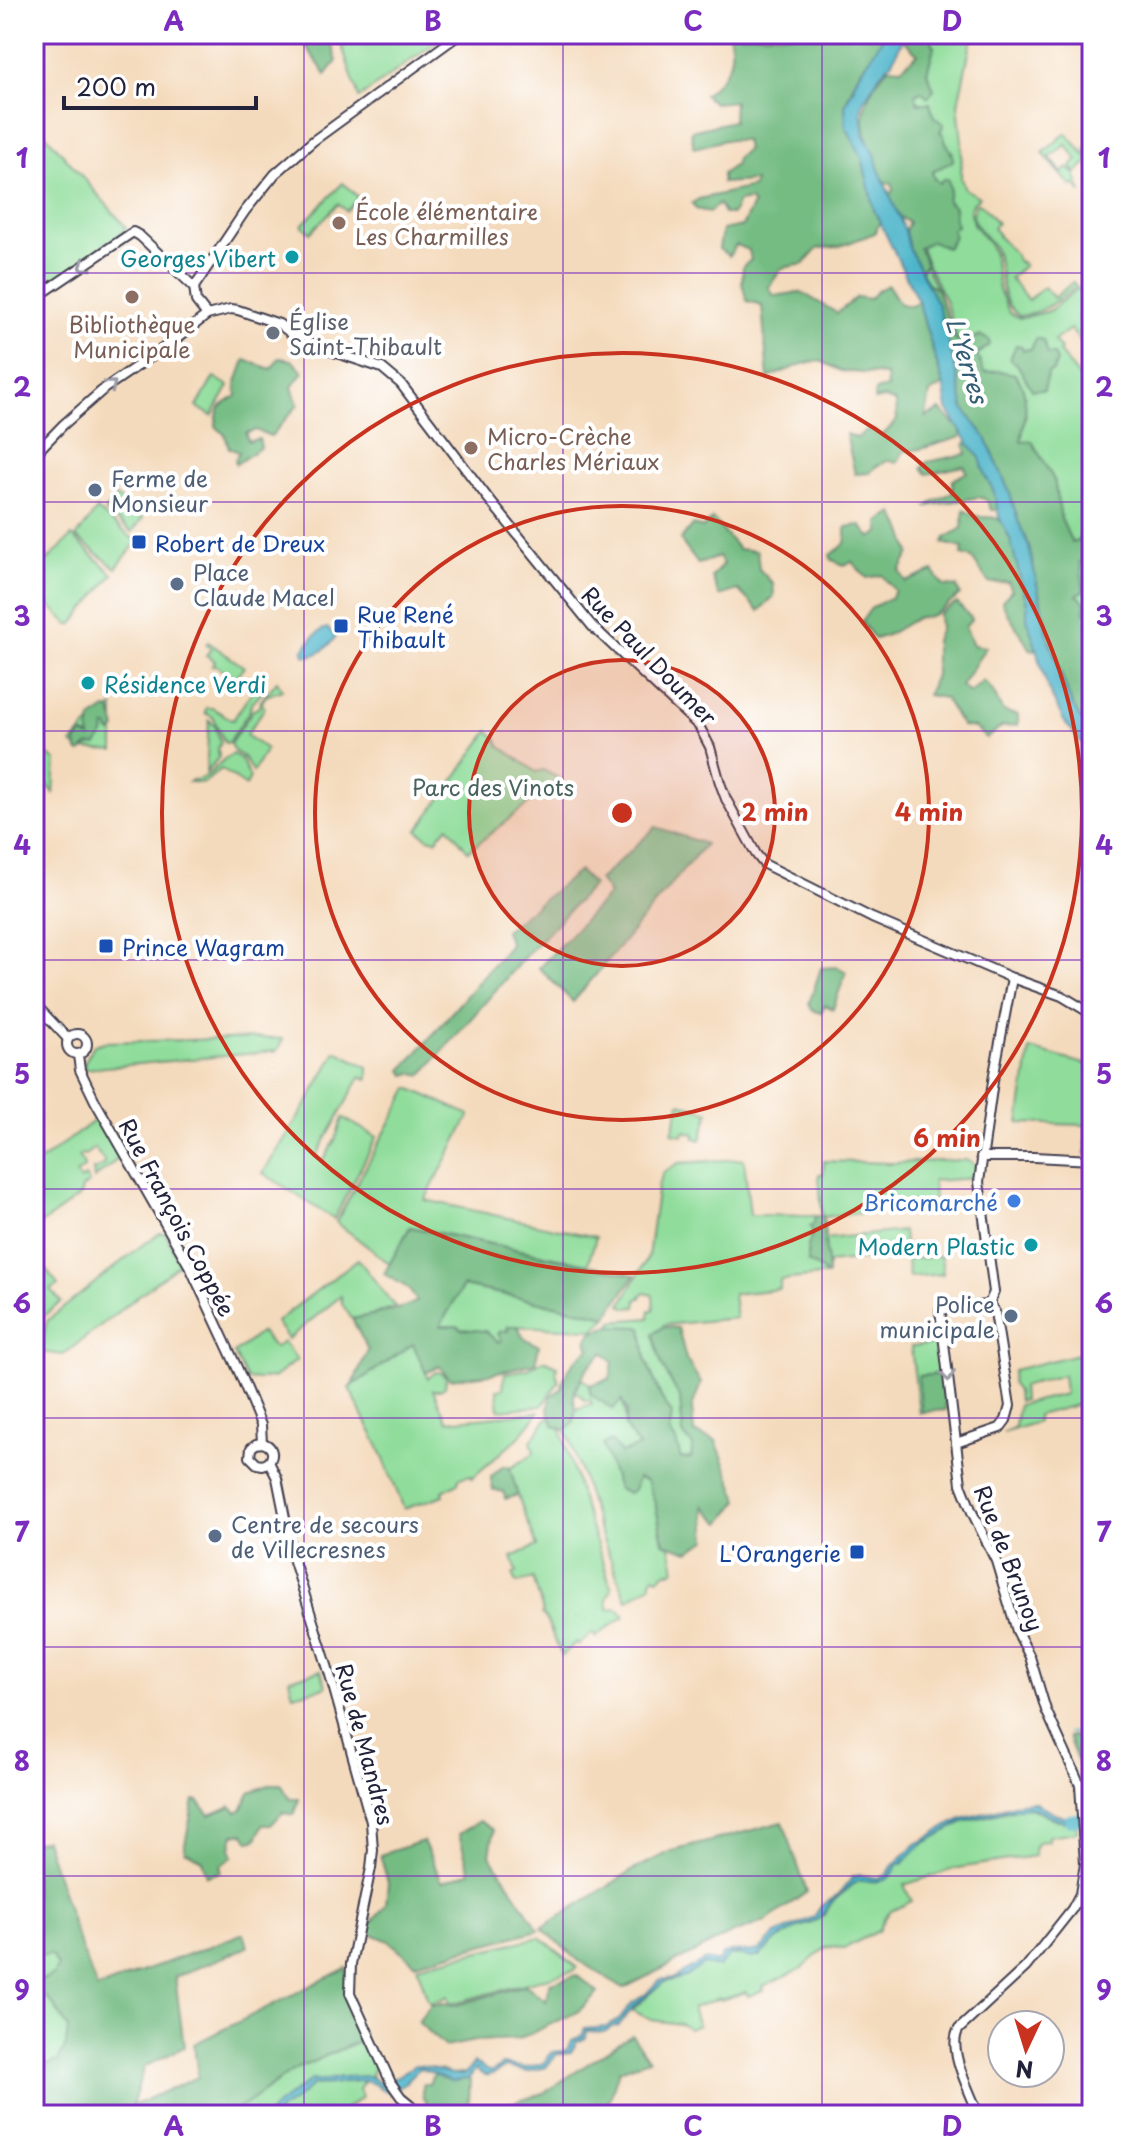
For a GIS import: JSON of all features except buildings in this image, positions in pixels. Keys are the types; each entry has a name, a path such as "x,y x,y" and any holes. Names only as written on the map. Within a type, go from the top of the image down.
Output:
{"street":[{"path":"194,287 245,211 275,174 313,141 460,34"},
{"path":"34,299 133,232 194,287 196,301 207,315 105,388 34,455"},
{"name":"Rue Paul Doumer","path":"207,315 231,309 279,324 301,341 382,368 401,384 487,497 592,626 699,726 710,747 726,799 764,864 872,918 1062,996 1092,1014"},
{"path":"956,1443 1000,1428 1010,1406 995,1312 990,1304 994,1292 979,1182 994,1074 1012,978"},
{"path":"34,1003 68,1039"},
{"path":"77,1034 86,1039 87,1048 78,1055 69,1051 68,1039 77,1034"},
{"name":"Rue François Coppée","path":"78,1055 80,1070 89,1089 191,1269 261,1425 262,1443"},
{"path":"981,1157 1092,1160"},
{"name":"Rue de Brunoy","path":"979,2115 958,2059 954,2036 1026,1967 1072,1909 1080,1894 1085,1864 1080,1785 1046,1710 996,1561 964,1493 940,1310 990,1304"},
{"path":"268,1445 272,1456 269,1462 254,1463 250,1457 253,1446 268,1445"},
{"name":"Rue de Mandres","path":"269,1462 277,1478 293,1558 371,1822 371,1868 351,1964 349,1984 353,2001 384,2069 401,2097 423,2115"}],"green space":[{"path":"298,34 328,34 337,61 326,75"},
{"path":"338,34 447,34 359,98"},
{"path":"729,34 885,34 859,72 845,104 849,132 862,157 874,210 880,222 875,233 838,247 818,248 804,264 782,268 769,287 774,296 801,292 837,313 857,297 869,299 888,285 900,304 912,306 918,301 943,385 930,393 926,417 940,410 961,430 961,437 904,451 897,463 888,460 870,473 855,474 846,434 857,438 870,429 883,435 897,420 896,402 884,398 874,400 875,391 887,388 886,375 841,371 821,361 802,364 768,378 762,305 747,301 742,283 743,266 751,260 749,250 736,245 729,256 719,249 722,230 742,226 753,205 750,200 738,202 732,214 724,214 719,204 709,212 696,209 692,203 753,187 755,181 722,183 722,174 735,165 736,158 747,149 745,140 725,140 694,148 691,131 733,121 734,101 714,103 704,95 727,69 731,53"},
{"path":"897,34 917,34 920,38 930,34 934,47 927,72 934,89 928,97 921,91 915,94 918,103 930,103 934,117 944,124 940,132 953,157 953,161 932,172 939,183 948,179 950,190 947,200 955,208 957,225 952,229 954,236 947,248 932,241 919,248 926,263 919,274 903,236 909,222 895,215 886,197 893,191 892,183 881,182 864,122 869,96 877,82 889,67 901,68 918,54"},
{"path":"930,34 973,34 958,104 962,141 961,178 965,189 979,197 970,210 973,224 994,254 999,290 1009,312 1023,318 1049,311 1078,288 1092,304 1078,318 1090,332 1087,335 1092,339 1090,345 1086,348 1070,329 1054,341 1061,349 1059,352 1092,393 1092,400 1086,405 1090,409 1084,413 1092,421 1092,494 1079,541 1071,543 1061,519 1054,480 1032,442 1020,442 1026,413 998,371 984,373 977,354 983,351 981,336 958,341 945,300 927,264 937,289 927,283 921,271 927,263 921,247 952,229 953,221 932,172 953,153 935,119 914,94 922,91 934,47","holes":["1031,349 1047,355 1032,389 1017,364 1023,350"]},
{"path":"34,121 126,227 52,283 34,264"},
{"path":"1066,133 1086,156 1089,153 1087,148 1092,158 1076,173 1071,167 1078,160 1066,145 1050,157 1062,173 1068,168 1075,174 1082,193 1074,184 1071,186 1043,153"},
{"path":"343,183 359,198 346,211 338,204 310,233 302,225"},
{"path":"977,203 997,223 993,228 998,236 1024,265 1010,278 1028,300 1044,287 1054,298 1073,282 1076,286 1042,309 1019,316 1011,309 1004,294 994,248 974,221 973,212"},
{"path":"927,283 937,289 956,341 981,336 989,340 990,345 977,354 984,373 998,371 1015,374 1020,381 1026,406 1021,442 1032,441 1054,480 1061,519 1072,543 1079,541 1092,494 1092,557 1080,562 1084,590 1077,595 1085,602 1085,613 1092,614 1092,623 1086,622 1092,643 1092,733 1071,702 1049,640 1029,547 986,438 964,409 943,320"},
{"path":"1036,338 1043,340 1047,354 1054,354 1057,361 1053,371 1048,373 1044,390 1032,390 1017,364 1010,359 1016,345 1023,350 1031,349"},
{"path":"279,358 292,360 303,372 292,387 298,405 271,436 255,430 246,433 248,441 259,439 261,447 236,464 239,452 229,448 225,435 216,426 217,414 224,404 237,396 236,385 245,360 271,369"},
{"path":"214,377 229,386 212,416 197,407"},
{"path":"972,437 984,457 999,510 991,510 987,500 979,497 928,506 952,493 953,480 967,472 964,466 927,474 922,468 927,462 967,454 965,444"},
{"path":"116,497 143,518 132,532 105,511"},
{"path":"97,510 137,542 116,568 76,537"},
{"path":"964,510 979,517 998,519 1009,531 1019,562 1037,649 1031,650 1006,611 1002,601 1012,590 1008,582 989,583 972,558 962,555 963,548 943,543 962,528"},
{"path":"894,513 910,553 900,571 906,582 933,571 944,586 957,587 960,595 935,614 918,617 875,639 861,622 872,607 891,598 895,591 882,575 867,578 852,562 844,565 832,560 830,555 844,544 846,527 860,525 871,538 880,532 879,522"},
{"path":"713,519 738,549 757,551 759,569 773,584 774,596 759,611 738,590 719,596 712,577 723,564 719,557 698,564 680,540 693,525 703,528"},
{"path":"72,536 113,574 69,625 34,590 34,567 39,561 44,564"},
{"path":"1092,557 1092,581 1089,584 1092,614 1085,613 1077,595 1084,590 1079,562"},
{"path":"957,603 972,619 965,627 973,645 986,647 961,686 970,693 983,681 1003,710 1018,715 1018,725 1001,727 987,738 975,728 962,726 944,698 927,695 935,675 939,614"},
{"path":"208,642 244,667 230,684 226,681 229,676 216,665 212,666 215,661 206,655 211,649 206,644"},
{"path":"260,679 262,693 251,703 250,710 229,742 225,743 213,717 205,713 206,708 212,708 233,720"},
{"path":"277,681 282,690 266,696 262,702 264,709 246,735 266,749 253,772 230,744"},
{"path":"114,707 114,751 79,749 72,744 96,718"},
{"path":"106,709 111,710 116,729 111,733 105,727 97,745 88,746 81,753 77,751 76,742 82,734 90,738 91,719"},
{"path":"209,720 215,726 221,743 219,757 206,773"},
{"name":"Parc des Vinots","path":"489,731 500,746 536,772 543,770 560,779 468,851 448,826 436,840 428,838 418,830"},
{"path":"46,754 56,760 54,793 38,775 38,765"},
{"path":"233,754 241,759 250,778 246,786 221,769 204,783 189,782 205,777"},
{"path":"656,827 705,844 573,1002 539,968 609,894 599,880"},
{"path":"579,871 593,885 527,954 422,1075 405,1075 402,1070 510,945 505,930"},
{"path":"838,967 846,972 833,1009 825,1005 821,1013 812,1010 809,1004 821,968"},
{"path":"283,1039 277,1051 85,1069 83,1065 94,1045 104,1042"},
{"path":"1030,1049 1092,1066 1092,1154 1086,1154 1086,1125 1019,1123"},
{"path":"336,1051 368,1067 368,1079 360,1077 316,1157 324,1160 343,1118 377,1137 334,1219 263,1173"},
{"path":"409,1088 470,1115 425,1200 596,1237 588,1264 410,1227 390,1264 336,1222"},
{"path":"680,1103 709,1112 701,1140 685,1131 683,1135 672,1133"},
{"path":"98,1118 120,1157 94,1179 93,1169 104,1164 104,1161 94,1148 78,1156 84,1168 76,1174 81,1180 85,1177 89,1183 82,1188 80,1196 34,1229 34,1166"},
{"path":"744,1159 750,1215 822,1216 819,1174 823,1174 824,1161 893,1163 964,1160 976,1166 975,1178 933,1181 934,1205 823,1217 825,1239 903,1231 905,1255 828,1263 828,1275 780,1280 780,1289 733,1294 736,1318 663,1325 653,1334 662,1365 680,1398 683,1434 693,1446 691,1458 681,1459 676,1441 669,1432 672,1414 661,1397 646,1360 642,1328 610,1326 613,1321 649,1318 650,1310 654,1310 653,1295 645,1293 637,1299 636,1307 621,1305 648,1257 658,1185 664,1172 679,1163"},
{"path":"815,1216 823,1216 828,1275 808,1262 808,1246 813,1232 810,1226"},
{"path":"410,1227 635,1275 607,1316 463,1286 440,1326 485,1331 498,1342 502,1340 498,1334 508,1331 507,1326 518,1326 523,1337 539,1346 535,1363 490,1374 450,1379 439,1366 426,1373 413,1344 352,1386 368,1350 352,1319 417,1301 408,1288 384,1274"},
{"path":"160,1233 165,1233 180,1263 63,1355 40,1352 47,1321"},
{"path":"34,1254 58,1285 51,1290 61,1302 40,1319 34,1310 34,1304 41,1299 34,1289"},
{"path":"941,1256 943,1274 909,1277 907,1259"},
{"path":"358,1259 395,1307 352,1319 342,1304 341,1296 288,1339 276,1322"},
{"path":"463,1286 607,1316 595,1329 508,1326 490,1374 460,1329 439,1326"},
{"path":"610,1326 642,1327 646,1360 672,1415 669,1432 676,1441 681,1459 691,1458 693,1446 683,1434 680,1398 662,1365 653,1334 663,1327 678,1328 686,1359 701,1383 692,1407 694,1433 716,1441 739,1500 721,1523 704,1506 707,1540 689,1551 664,1543 647,1481 638,1478 629,1493 618,1489 603,1445 611,1441 621,1453 639,1447 625,1427 627,1411 622,1400 613,1409 590,1394 590,1385 610,1379 613,1362 604,1352 589,1366 575,1389 573,1424 565,1430 554,1425 548,1409 551,1396 561,1389 571,1366 590,1349 587,1340 593,1331"},
{"path":"261,1332 274,1348 283,1342 297,1360 273,1378 247,1380 234,1353"},
{"path":"414,1343 428,1378 436,1372 446,1377 445,1387 433,1390 447,1421 539,1412 519,1437 472,1478 471,1475 459,1478 458,1483 443,1491 444,1495 404,1509 379,1447 349,1388"},
{"path":"938,1344 942,1374 919,1376 922,1412 919,1413 911,1347"},
{"path":"1086,1352 1091,1354 1086,1399 1081,1404 1037,1415 1037,1422 1003,1433 1015,1427 1018,1405 1065,1394 1063,1375 1022,1386 1023,1400 1018,1401 1017,1391 1011,1383 1013,1370"},
{"path":"544,1360 557,1366 559,1381 542,1406 499,1410 497,1390 503,1389 505,1373 528,1369"},
{"path":"942,1374 946,1410 922,1412 918,1376"},
{"path":"582,1378 590,1385 609,1379 620,1397 625,1427 639,1447 621,1453 634,1489 638,1478 648,1481 663,1543 670,1546 675,1569 658,1578 654,1576 651,1585 627,1600 565,1430 573,1424 576,1409 592,1404 579,1393 574,1393"},
{"path":"550,1415 554,1425 560,1426 612,1589 607,1598 608,1609 618,1608 625,1616 595,1637 593,1633 578,1645 576,1642 562,1656 542,1614 533,1578 517,1583 512,1557 537,1546 508,1470 534,1453 531,1441"},
{"path":"503,1466 509,1466 518,1495 505,1499 504,1492 493,1490 491,1477"},
{"path":"321,1670 326,1687 293,1695 289,1679"},
{"path":"1092,1733 1092,1799 1068,1737"},
{"path":"281,1784 290,1799 299,1799 293,1815 283,1812 271,1825 263,1825 257,1839 249,1841 244,1833 234,1834 232,1857 221,1865 221,1872 207,1876 202,1860 185,1851 194,1800 210,1815 231,1806 238,1812 250,1792"},
{"path":"1025,1807 1057,1820 1076,1820 1077,1832 1048,1836 1048,1841 1038,1842 1034,1849 1035,1856 957,1868 904,1885 912,1901 891,1911 878,1931 845,1948 826,1947 801,1969 763,1986 764,1990 748,1996 746,1992 720,1998 692,2008 698,2025 689,2029 680,2024 651,2020 632,2010 664,1982 685,1977 704,1964 713,1966 730,1955 759,1956 778,1939 824,1915 832,1902 857,1881 886,1879 898,1864 926,1842 963,1822"},
{"path":"480,1821 494,1830 490,1855 539,1930 415,1963 389,1941 365,1931 386,1904 388,1882 380,1855 423,1841 442,1882 470,1872 459,1834"},
{"path":"783,1822 807,1892 766,1921 731,1934 624,1988 579,1961 542,1928 633,1870 669,1852"},
{"path":"45,1839 97,1989 244,1933 248,1947 175,1977 184,2047 144,2067 132,2106 198,2077 194,2044 346,1968 349,2004 363,2039 292,2071 227,2115 34,2115 34,2080 41,2066 58,2061 66,2045 68,2028 50,2001 34,1990 34,1984 53,1975 58,1967 51,1955 34,1957 34,1842"},
{"path":"540,1937 577,1967 575,1970 450,2004 448,1996 431,2003 428,2001 417,1966"},
{"path":"58,1948 125,2115 34,2115 34,1950"},
{"path":"577,1975 598,1992 578,2012 518,2039 475,2041 445,2047 418,2022 431,2005 456,2005 526,1985 546,2001 550,1983"},
{"path":"632,2035 649,2060 619,2070 607,2108 584,2115 472,2115 542,2094"},
{"path":"363,2039 376,2066 372,2077 342,2077 307,2083 269,2115 227,2115 292,2071"},
{"path":"440,2070 451,2074 463,2073 470,2080 469,2102 463,2111 430,2114 422,2096 422,2084 429,2084"},
{"path":"365,2081 359,2089 362,2097 336,2115 276,2115 313,2084 321,2086"}],"water":[{"path":"885,34 906,34 891,63 880,74 863,102 864,136 875,154 909,248 938,305 964,409 986,438 1009,491 1029,547 1049,640 1071,702 1092,733 1092,749 1081,742 1064,721 1048,689 1027,618 1027,604 1010,539 999,517 994,492 980,458 947,409 943,383 918,301 874,210 862,157 846,127 845,104 855,81"},
{"path":"327,628 336,636 333,640 319,653 305,656 303,652 310,641"},
{"path":"1034,1802 1064,1818 1076,1820 1057,1820 1035,1808 1021,1807 963,1822 926,1842 902,1864 898,1864 886,1879 857,1881 832,1902 819,1919 778,1939 759,1956 730,1955 719,1967 704,1964 685,1977 664,1982 634,2007 619,2025 604,2032 587,2031 586,2038 577,2042 571,2052 557,2054 546,2067 527,2072 506,2067 487,2075 476,2069 468,2079 452,2081 419,2068 406,2082 388,2092 365,2081 313,2084 276,2115 269,2115 276,2106 311,2080 369,2076 382,2084 415,2065 464,2075 474,2063 491,2071 503,2064 526,2068 544,2063 552,2052 568,2048 572,2041 583,2035 584,2029 607,2027 619,2020 632,2003 659,1980 674,1978 705,1960 716,1962 732,1951 760,1950 776,1934 814,1917 821,1906 838,1895 853,1877 878,1878 887,1875 893,1865 916,1844 939,1830 962,1819"}],"waterway":[{"path":"1068,1733 1092,1730"},
{"path":"1070,1820 1092,1817"}],"place":[{"name":"École élémentaire Les Charmilles","path":"339,223"},
{"name":"Georges Vibert","path":"292,257"},
{"name":"Bibliothèque Municipale","path":"132,297"},
{"name":"Église Saint-Thibault","path":"273,333"},
{"name":"Micro-Crèche Charles Mériaux","path":"471,448"},
{"name":"Ferme de Monsieur","path":"95,490"},
{"name":"Robert de Dreux","path":"139,542"},
{"name":"Place Claude Macel","path":"177,584"},
{"name":"Rue René Thibault","path":"341,626"},
{"name":"Résidence Verdi","path":"88,683"},
{"name":"Prince Wagram","path":"106,946"},
{"name":"Bricomarché","path":"1014,1201"},
{"name":"Modern Plastic","path":"1031,1245"},
{"name":"Police municipale","path":"1011,1316"},
{"name":"Centre de secours de Villecresnes","path":"215,1536"},
{"name":"L'Orangerie","path":"857,1552"}],"water label":[{"name":"L'Yerres","path":"968,360"}]}
